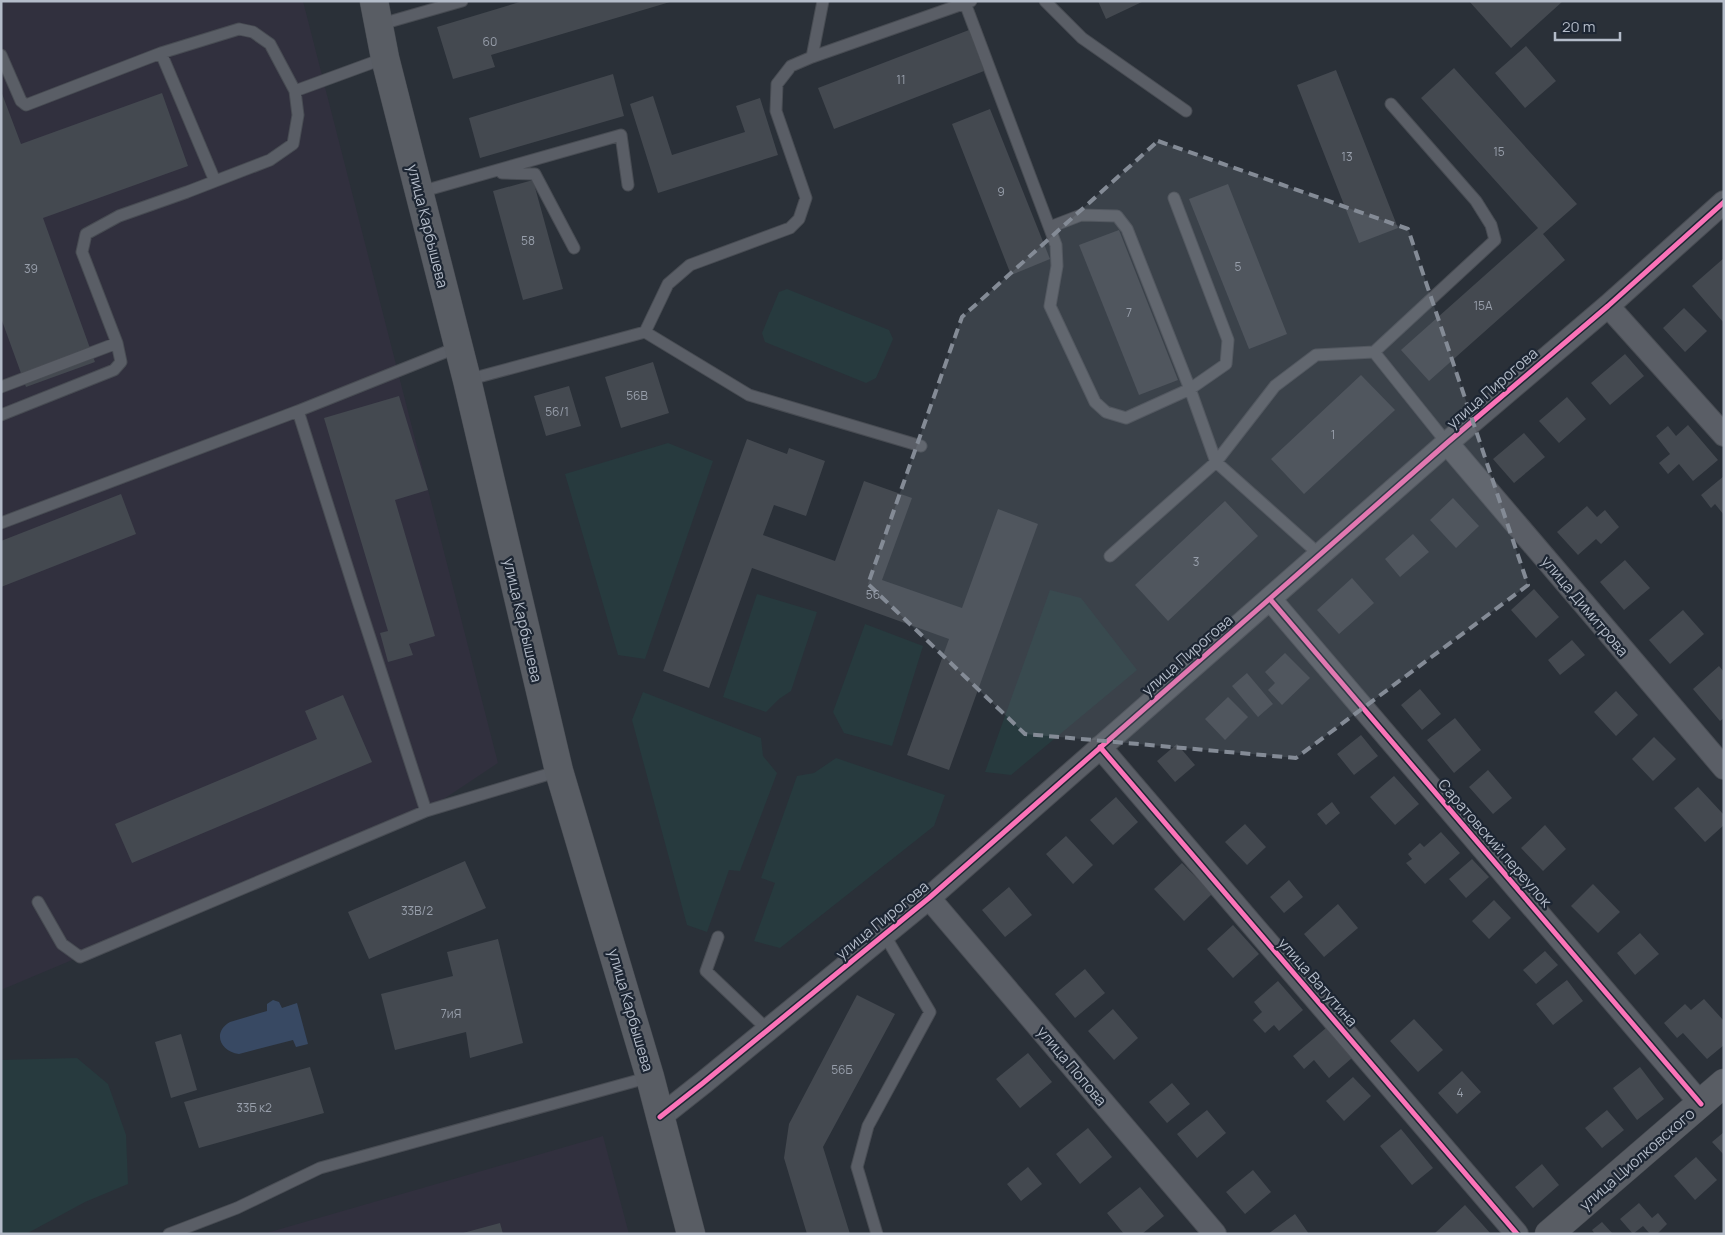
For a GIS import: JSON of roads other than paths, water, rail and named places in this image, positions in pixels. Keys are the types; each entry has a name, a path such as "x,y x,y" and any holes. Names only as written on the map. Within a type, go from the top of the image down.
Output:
{"main road":[{"name":"улица Карбышева","path":"376,13 385,58 467,380 559,771 650,1078 692,1234"},
{"name":"улица Циолковского","path":"1549,1234 1717,1090"}],"street":[{"name":"улица Пирогова","path":"660,1117 929,898 1447,443 1608,306 1724,202"},
{"path":"1608,306 1724,435"},
{"name":"улица Димитрова","path":"1447,443 1724,768"},
{"name":"Саратовский переулок","path":"1270,599 1717,1090"},
{"name":"улица Ватутина","path":"1100,747 1516,1234"},
{"name":"улица Попова","path":"929,898 1215,1234"}],"lane":[{"path":"376,13 462,1"},
{"path":"812,57 823,1"},
{"path":"1045,1 1082,38 1186,111"},
{"path":"644,332 668,284 690,265 790,228 799,219 806,198 776,111 777,84 791,66 968,2 1056,245 1057,266 1050,306 1095,402 1106,412 1126,418 1190,389 1226,364 1228,340 1174,198"},
{"path":"1,55 20,101 26,104 161,53 239,29 252,32 270,44 296,91 298,115 293,144 270,160 119,216 86,234 82,252 117,343 121,362 114,370 1,415"},
{"path":"161,53 215,181"},
{"path":"296,91 385,58"},
{"path":"1110,556 1216,462 1275,386 1316,355 1374,352 1495,240 1491,225 1476,201 1391,104"},
{"path":"420,192 621,135 628,185"},
{"path":"490,172 535,174 574,248"},
{"path":"1050,227 1081,215 1117,216 1127,228 1190,389 1216,462 1320,555"},
{"path":"467,380 644,332 749,395 921,446"},
{"path":"1,387 117,343"},
{"path":"1,523 298,411 458,347"},
{"path":"1374,352 1447,443"},
{"path":"298,411 426,811"},
{"path":"38,902 62,944 80,957 426,811 559,771"},
{"path":"877,1234 857,1167 868,1126 930,1012 884,934"},
{"path":"718,937 706,971 768,1030"},
{"path":"169,1234 237,1208 320,1168 650,1078"}],"water":[{"path":"273,1000 279,1002 282,1008 297,1003 308,1044 296,1047 293,1040 239,1054 227,1050 223,1046 220,1036 224,1026 230,1022 267,1011 267,1004"}]}
